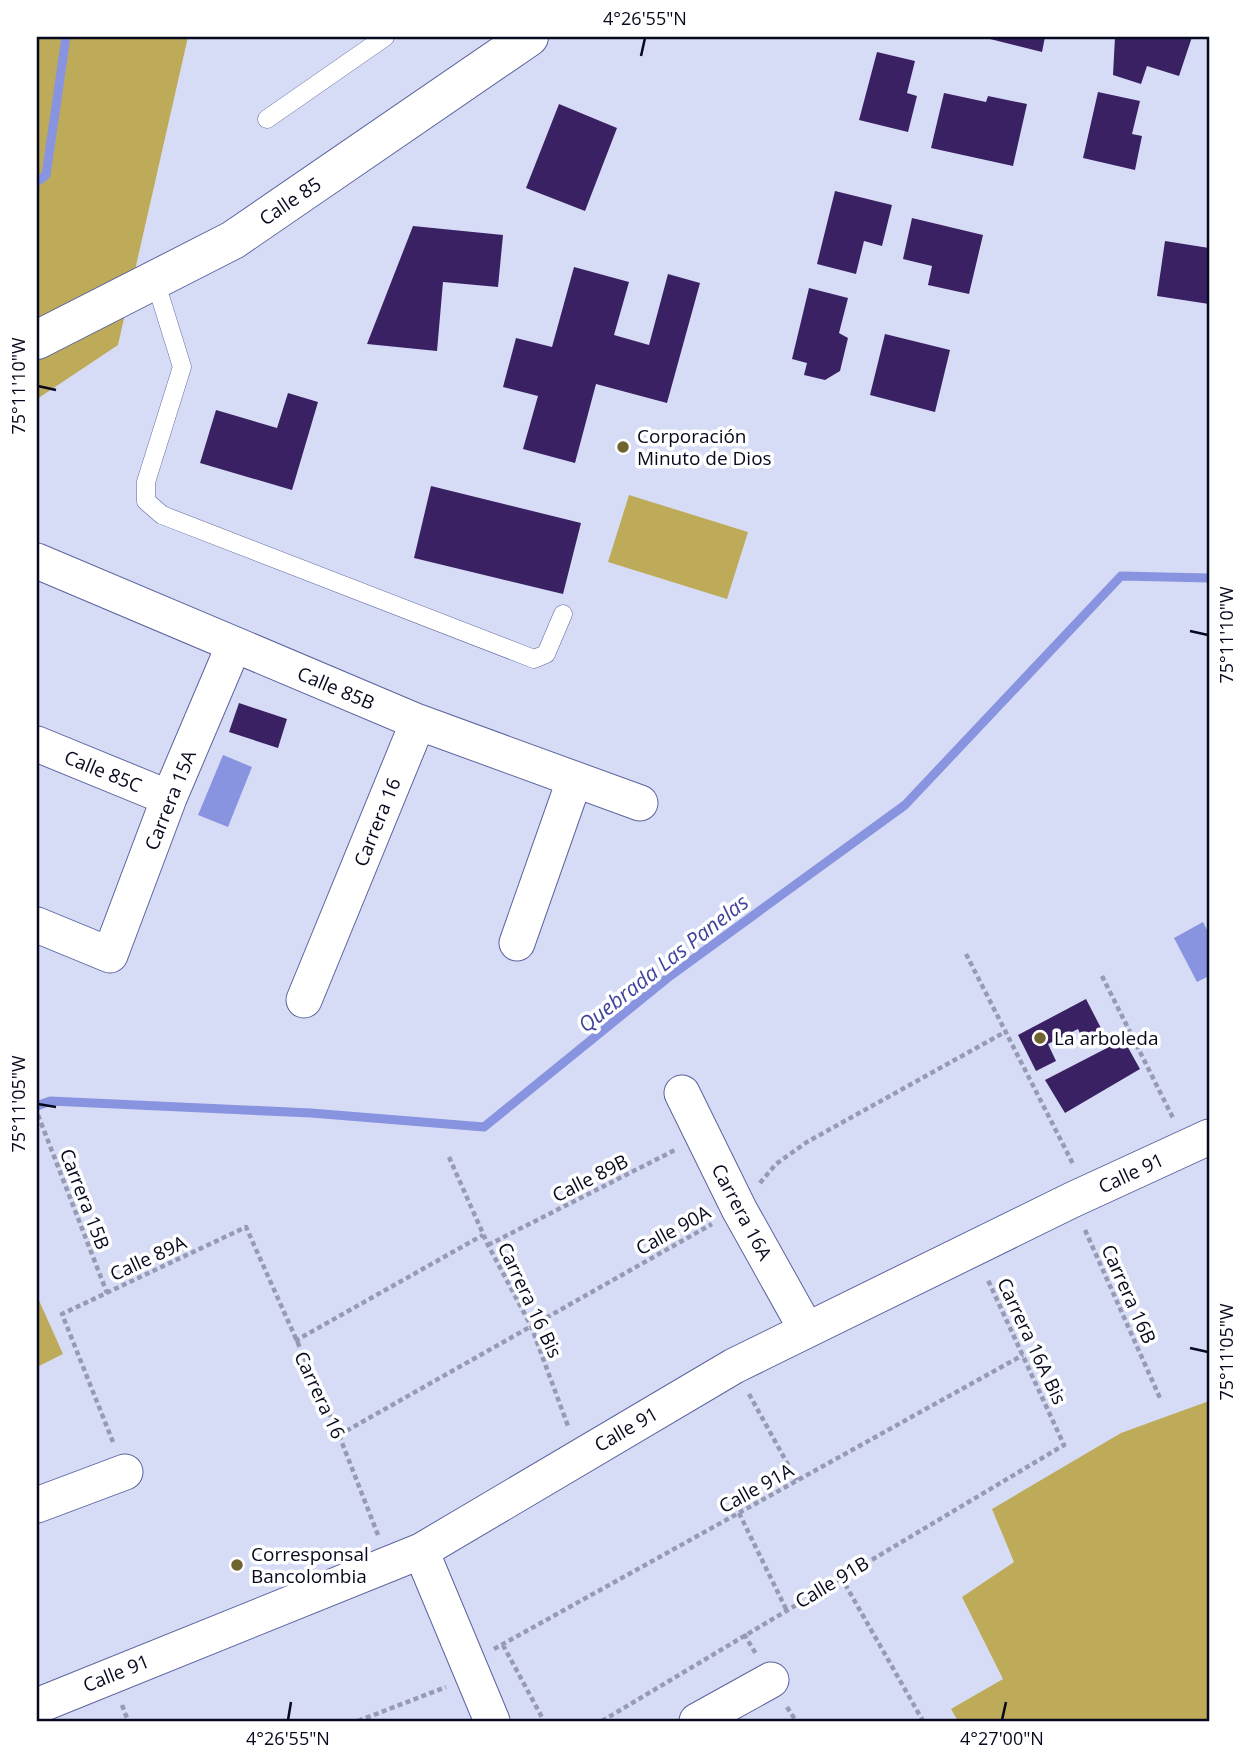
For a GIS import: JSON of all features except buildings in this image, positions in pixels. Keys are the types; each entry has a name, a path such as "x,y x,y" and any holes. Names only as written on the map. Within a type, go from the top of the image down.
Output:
{"street":[{"name":"Calle 85","path":"37,340 233,240 529,37"},
{"name":"Calle 85B","path":"37,561 418,722 640,803"},
{"name":"Carrera 15A","path":"37,925 110,955 169,799 234,645"},
{"name":"Carrera 16","path":"304,1000 418,722"},
{"name":"Calle 85C","path":"37,744 169,799"},
{"path":"517,943 574,781"},
{"name":"Carrera 16A","path":"682,1093 739,1209 806,1329"},
{"name":"Calle 91","path":"37,1706 405,1558 734,1366 1080,1196 1202,1145"},
{"path":"37,1505 125,1472"},
{"path":"405,1558 474,1676 492,1721"},
{"path":"696,1721 771,1680"}],"lane":[{"path":"267,119 385,37"},
{"path":"155,280 182,367 146,482 146,501 162,515 534,659 545,654 563,614"}],"path":[{"name":"Carrera 16B","path":"966,954 1080,1196 1160,1398"},
{"path":"1102,976 1202,1145"},
{"name":"Calle 90A","path":"339,1435 739,1209 776,1164 807,1142 1005,1032"},
{"name":"Carrera 15B","path":"38,1115 107,1293"},
{"name":"Calle 89B","path":"488,1245 703,1136"},
{"name":"Carrera 16 Bis","path":"449,1157 488,1245 531,1326 580,1456"},
{"name":"Calle 89A","path":"125,1472 61,1314 246,1227"},
{"name":"Carrera 16","path":"246,1227 339,1435 405,1558"},
{"path":"295,1341 484,1235"},
{"name":"Carrera 16A Bis","path":"974,1248 1064,1445"},
{"name":"Calle 91A","path":"544,1721 503,1645 1023,1355"},
{"path":"734,1366 797,1481"},
{"name":"Calle 91B","path":"602,1721 1064,1445"},
{"path":"739,1513 786,1609"},
{"path":"841,1577 923,1721"},
{"path":"358,1721 474,1676"}],"shaded area":[{"path":"37,37 188,37 118,345 37,399"},
{"path":"629,495 748,532 727,599 608,562"},
{"path":"37,1296 63,1354 37,1367"},
{"path":"1209,1401 1209,1721 958,1721 951,1709 1003,1679 962,1597 1014,1562 992,1509 1121,1433"}],"water":[{"path":"223,755 252,767 228,827 198,815"},
{"path":"1203,922 1209,934 1209,976 1197,982 1174,938"}],"waterway":[{"path":"37,182 46,175 66,37"},
{"name":"Quebrada Las Panelas","path":"37,1106 50,1101 311,1113 484,1127 670,976 905,805 1121,576 1209,578"}],"place":[{"name":"Corporación Minuto de Dios","path":"623,447"},
{"name":"La arboleda","path":"1040,1038"},
{"name":"Corresponsal Bancolombia","path":"237,1565"}]}
